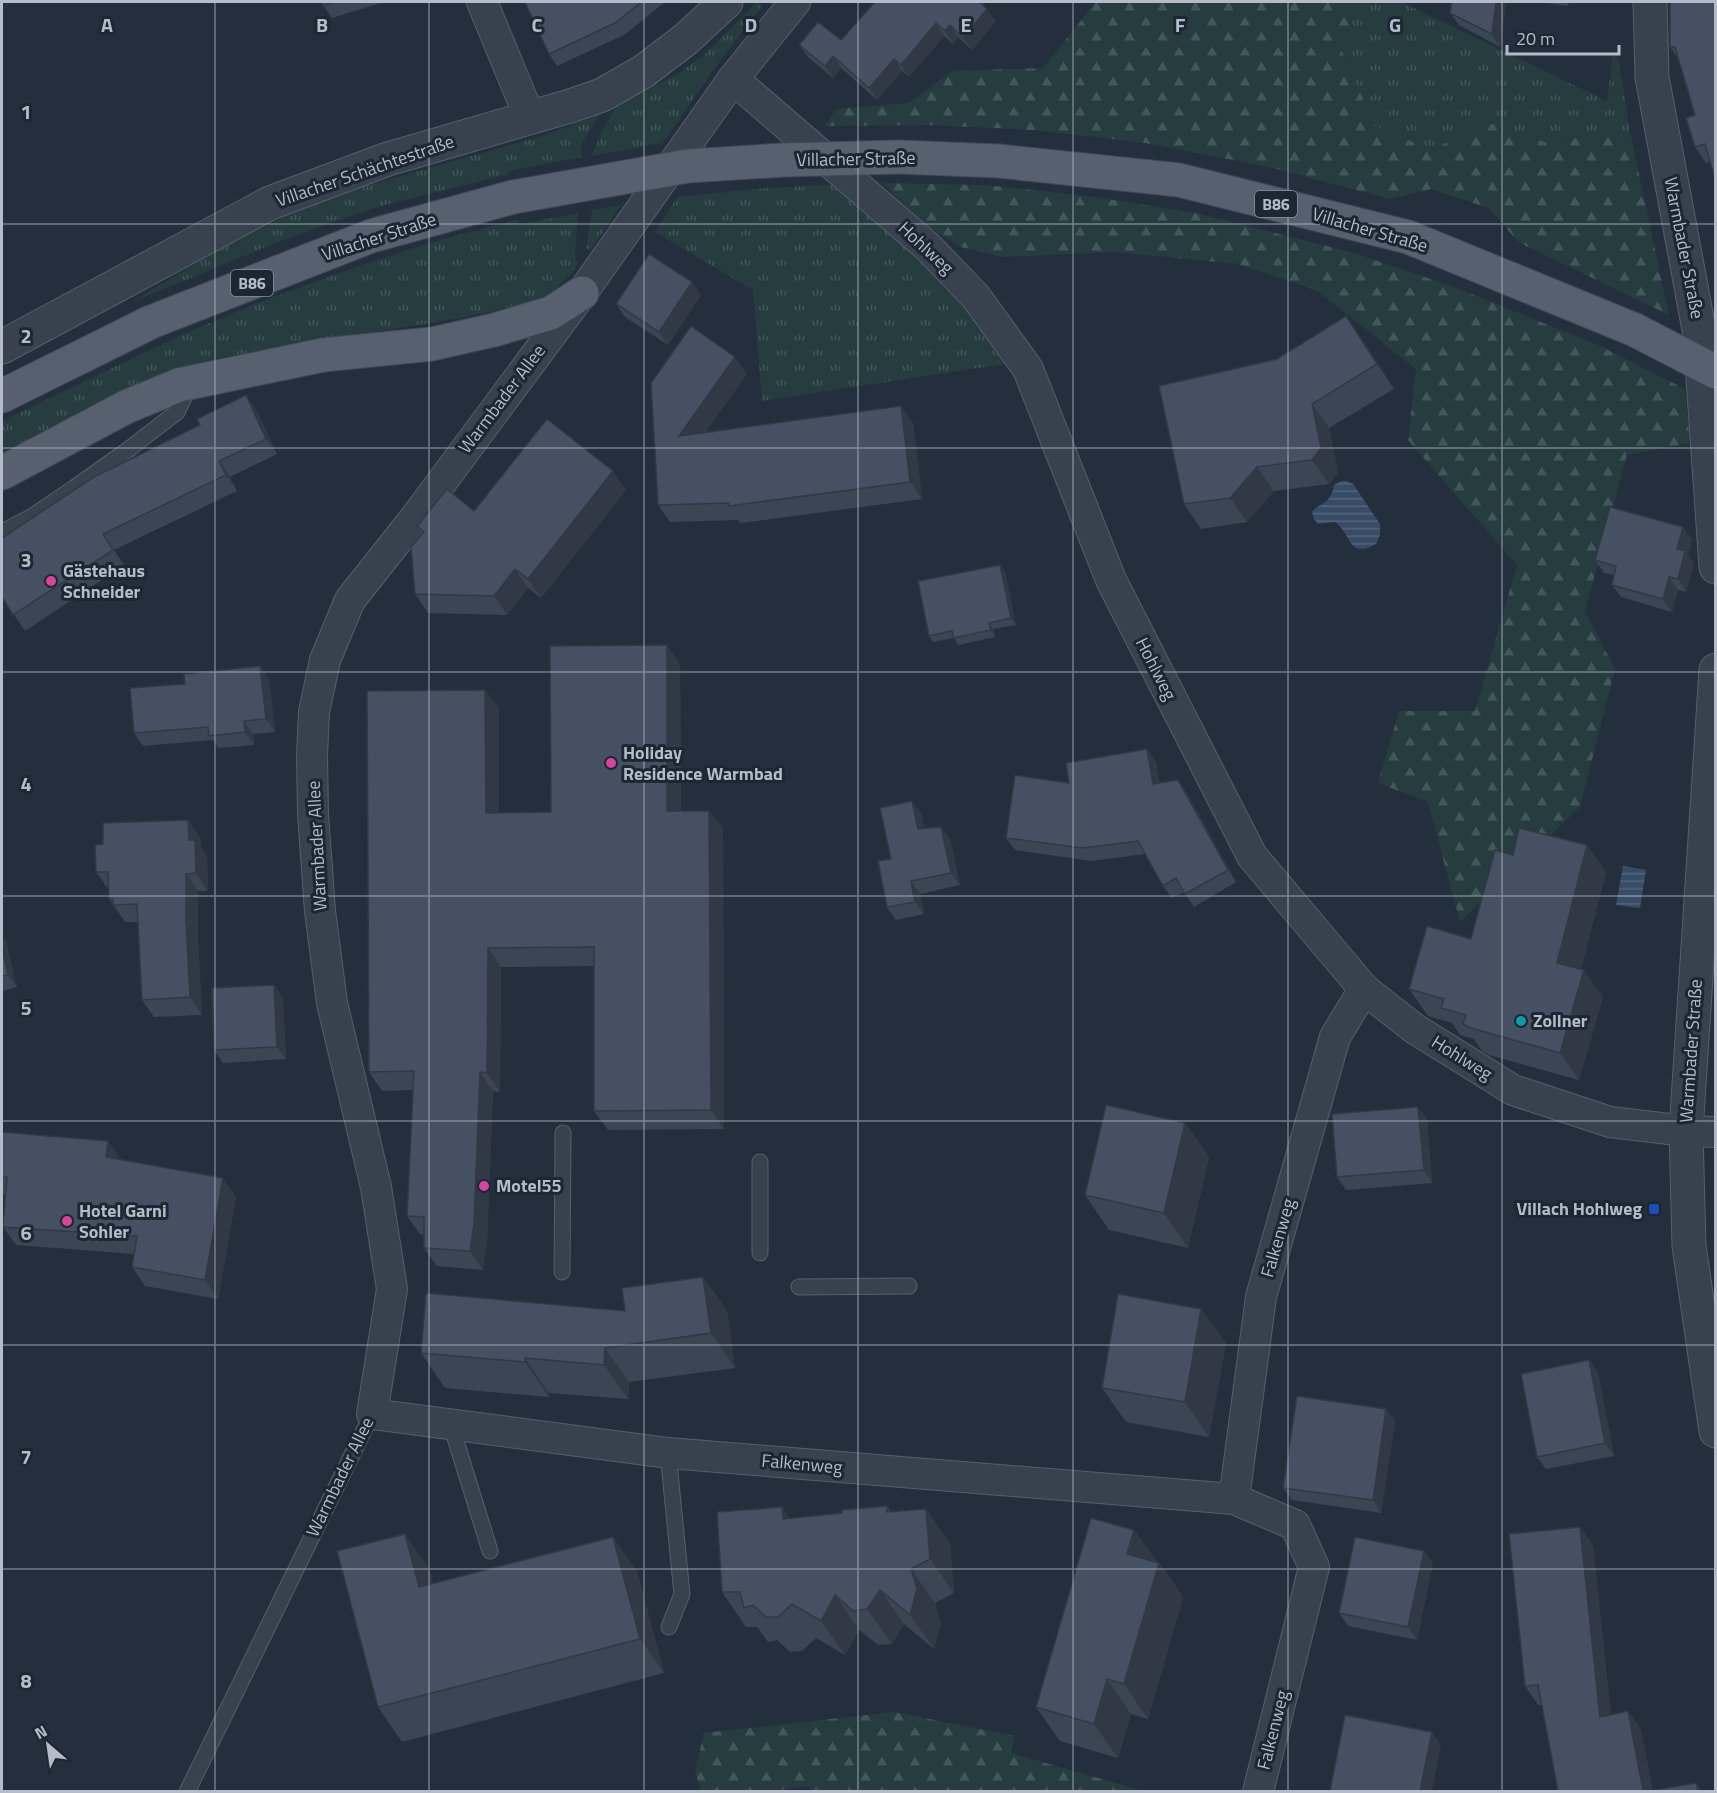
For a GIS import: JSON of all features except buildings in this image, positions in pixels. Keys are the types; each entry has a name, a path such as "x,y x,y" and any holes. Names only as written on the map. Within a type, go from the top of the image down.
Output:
{"main road":[{"name":"Villacher Straße","path":"2,396 151,322 371,236 513,197 688,166 784,160 899,157 999,161 1179,180 1408,237 1635,330 1716,372"},
{"path":"2,473 126,407 191,382 323,355 432,344 494,330 551,313 582,293"}],"street":[{"path":"482,2 530,118"},
{"name":"Villacher Schächtestraße","path":"2,347 270,203 388,159 602,95 644,71 686,39 726,2"},
{"name":"Warmbader Allee","path":"372,1414 392,1289 376,1187 332,1003 320,911 312,755 314,712 325,660 350,600 415,518 582,293 733,80 795,2"},
{"name":"Warmbader Straße","path":"1650,2 1652,77 1700,335 1716,567"},
{"name":"Hohlweg","path":"733,80 928,247 976,297 1029,369 1111,580 1252,856 1364,989 1415,1029 1513,1090 1610,1122 1701,1132"},
{"name":"Warmbader Straße","path":"1716,670 1701,1132 1689,1246 1716,1431"},
{"name":"Falkenweg","path":"1234,1499 1261,1297 1335,1036 1364,989"},
{"name":"Falkenweg","path":"372,1414 668,1453 1234,1499 1294,1525 1314,1567 1258,1791"}],"lane":[{"path":"2,532 31,517 74,488 177,412 191,382"},
{"path":"562,1272 563,1133"},
{"path":"760,1162 760,1253"},
{"path":"800,1287 909,1287"},
{"name":"Warmbader Allee","path":"187,1791 372,1414"},
{"path":"451,1425 490,1551"},
{"path":"668,1453 682,1594 669,1627"}],"green space":[{"path":"757,2 762,6 714,69 663,143 592,156 600,135 617,105 676,75 705,54"},
{"path":"1096,2 1359,2 1340,47 1375,126 1432,150 1486,122 1545,142 1630,132 1669,315 1518,242 1489,208 1431,189 1390,199 1269,167 1145,143 1033,130 929,125 825,126 836,109 909,103 952,71 1043,68"},
{"path":"1359,2 1401,2 1607,101 1613,53 1619,63 1630,132 1545,142 1486,122 1432,150 1375,126 1340,47"},
{"path":"600,113 581,145 582,157 509,171 509,174 353,215 278,242 132,302 205,257 300,209 363,187 549,134"},
{"path":"883,183 985,185 1096,197 1200,214 1354,253 1457,288 1598,345 1685,389 1690,443 1627,455 1585,611 1615,669 1580,807 1460,922 1428,802 1378,783 1399,711 1475,711 1517,565 1408,440 1416,369 1316,290 1238,264 1115,252 1002,257 961,247 921,222"},
{"path":"843,184 965,306 1011,363 762,401 753,290 655,232 677,197 755,189"},
{"path":"621,205 590,251 586,248 592,210"},
{"path":"578,213 575,270 542,298 454,319 223,357 194,365 2,456 2,421 181,335 260,302 429,243 516,220 517,225"},
{"path":"894,1712 1015,1736 1011,1753 1144,1791 812,1792 809,1786 765,1792 701,1791 695,1771 704,1733"}],"water":[{"path":"1341,481 1353,484 1380,524 1380,535 1376,544 1360,549 1355,547 1335,522 1318,524 1314,519 1312,512 1327,500 1332,494 1334,485"},
{"path":"1623,866 1646,870 1640,908 1616,905"}],"place":[{"name":"Gästehaus Schneider","path":"51,581"},
{"name":"Holiday Residence Warmbad","path":"611,763"},
{"name":"Zollner","path":"1521,1021"},
{"name":"Motel55","path":"484,1186"},
{"name":"Villach Hohlweg","path":"1654,1209"},
{"name":"Hotel Garni Sohler","path":"67,1221"}]}
